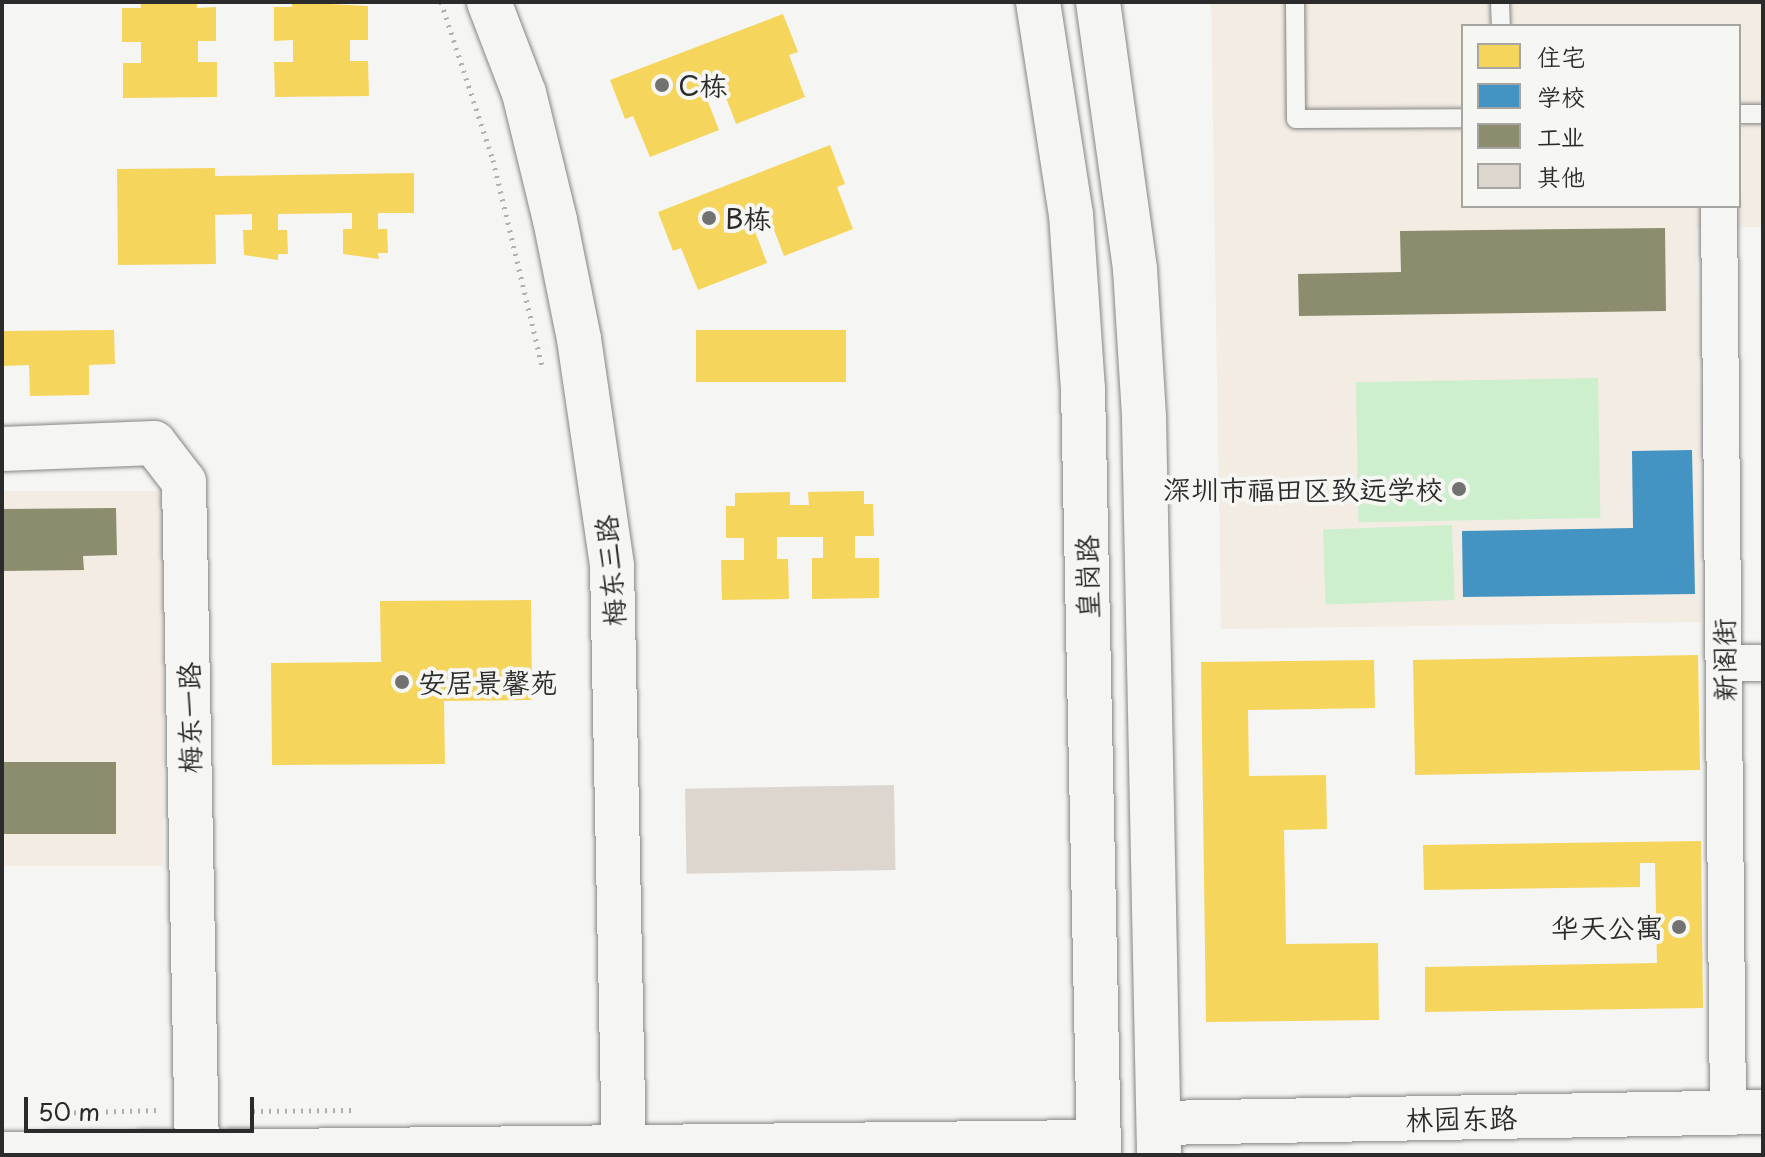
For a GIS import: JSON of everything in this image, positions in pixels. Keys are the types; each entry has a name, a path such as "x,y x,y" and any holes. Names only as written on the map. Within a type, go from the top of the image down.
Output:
{"main road":[{"name":"梅东三路","path":"489,2 524,93 555,220 579,339 612,566 624,1151"},
{"name":"皇岗路","path":"1038,2 1071,214 1083,388 1099,1149"},
{"path":"1098,2 1135,269 1143,403 1159,1139"},
{"name":"梅东一路","path":"2,449 154,443 184,482 197,1152"},
{"name":"林园东路","path":"1159,1139 1746,1113"},
{"path":"2,1154 1099,1149"}],"street":[{"name":"新阁街","path":"1719,208 1724,663 1746,1113"},
{"path":"1724,663 1763,663"}],"lane":[{"path":"1295,2 1296,119 1461,118"},
{"path":"1500,2 1501,24"},
{"path":"1741,114 1763,114"}],"path":[{"path":"441,2 493,160 543,368"},
{"path":"33,1114 173,1110"}],"shaded area":[{"path":"1211,2 1763,2 1763,227 1696,228 1701,622 1221,629"},
{"path":"2,491 163,491 163,866 2,866"}],"green space":[{"path":"1598,378 1600,518 1358,522 1356,382"},
{"path":"1452,525 1455,600 1326,604 1323,530"}],"building: 住宅":[{"path":"140,2 197,2 197,8 216,7 216,41 198,41 198,62 217,62 217,97 123,98 123,63 141,63 141,42 122,42 122,8 141,8"},
{"path":"292,2 368,6 368,40 350,40 350,61 368,61 369,96 275,97 274,62 293,62 293,40 274,41 274,7 292,7"},
{"name":"C栋","path":"783,14 798,52 789,55 805,97 736,124 720,82 703,89 719,130 650,157 633,116 625,119 610,80"},
{"name":"B栋","path":"830,145 845,184 837,187 853,229 784,256 768,214 751,221 767,263 698,290 681,248 673,251 658,212"},
{"path":"215,168 215,176 414,173 414,213 378,213 378,229 387,229 388,253 378,253 379,259 343,254 343,229 352,229 352,213 278,214 278,230 287,230 288,254 278,254 278,260 244,255 243,230 252,230 252,214 215,215 216,264 118,265 117,169"},
{"path":"114,330 115,364 89,365 89,395 30,396 29,365 2,366 2,331"},
{"path":"696,330 846,330 846,382 696,382"},
{"path":"864,491 864,504 873,504 874,536 855,536 855,558 879,558 879,598 812,599 812,558 823,558 823,537 777,537 777,559 788,559 789,599 722,600 721,560 744,560 744,538 726,538 726,506 735,506 735,493 790,492 790,505 809,505 808,492"},
{"name":"安居景馨苑","path":"531,600 532,700 444,701 445,764 272,765 271,663 381,662 380,601"},
{"path":"1698,655 1700,770 1415,775 1413,660"},
{"path":"1374,660 1375,708 1248,710 1249,776 1326,775 1327,829 1284,830 1286,944 1378,943 1379,1020 1206,1022 1201,662"},
{"name":"华天公寓","path":"1701,841 1703,1008 1425,1012 1425,967 1657,963 1655,863 1640,863 1640,887 1424,890 1423,845"}],"building: 学校":[{"path":"1692,450 1695,594 1463,597 1462,531 1633,528 1632,451"}],"building: 工业":[{"path":"1665,228 1666,311 1299,316 1298,274 1401,272 1400,231"},
{"path":"116,508 117,555 83,556 84,570 2,571 2,509"},
{"path":"2,762 116,762 116,834 2,834"}],"building: 其他":[{"path":"894,785 895,870 687,874 685,789"}],"place":[{"name":"C栋","path":"662,85"},
{"name":"B栋","path":"709,218"},
{"name":"深圳市福田区致远学校","path":"1459,489"},
{"name":"安居景馨苑","path":"402,682"},
{"name":"华天公寓","path":"1679,927"}]}
